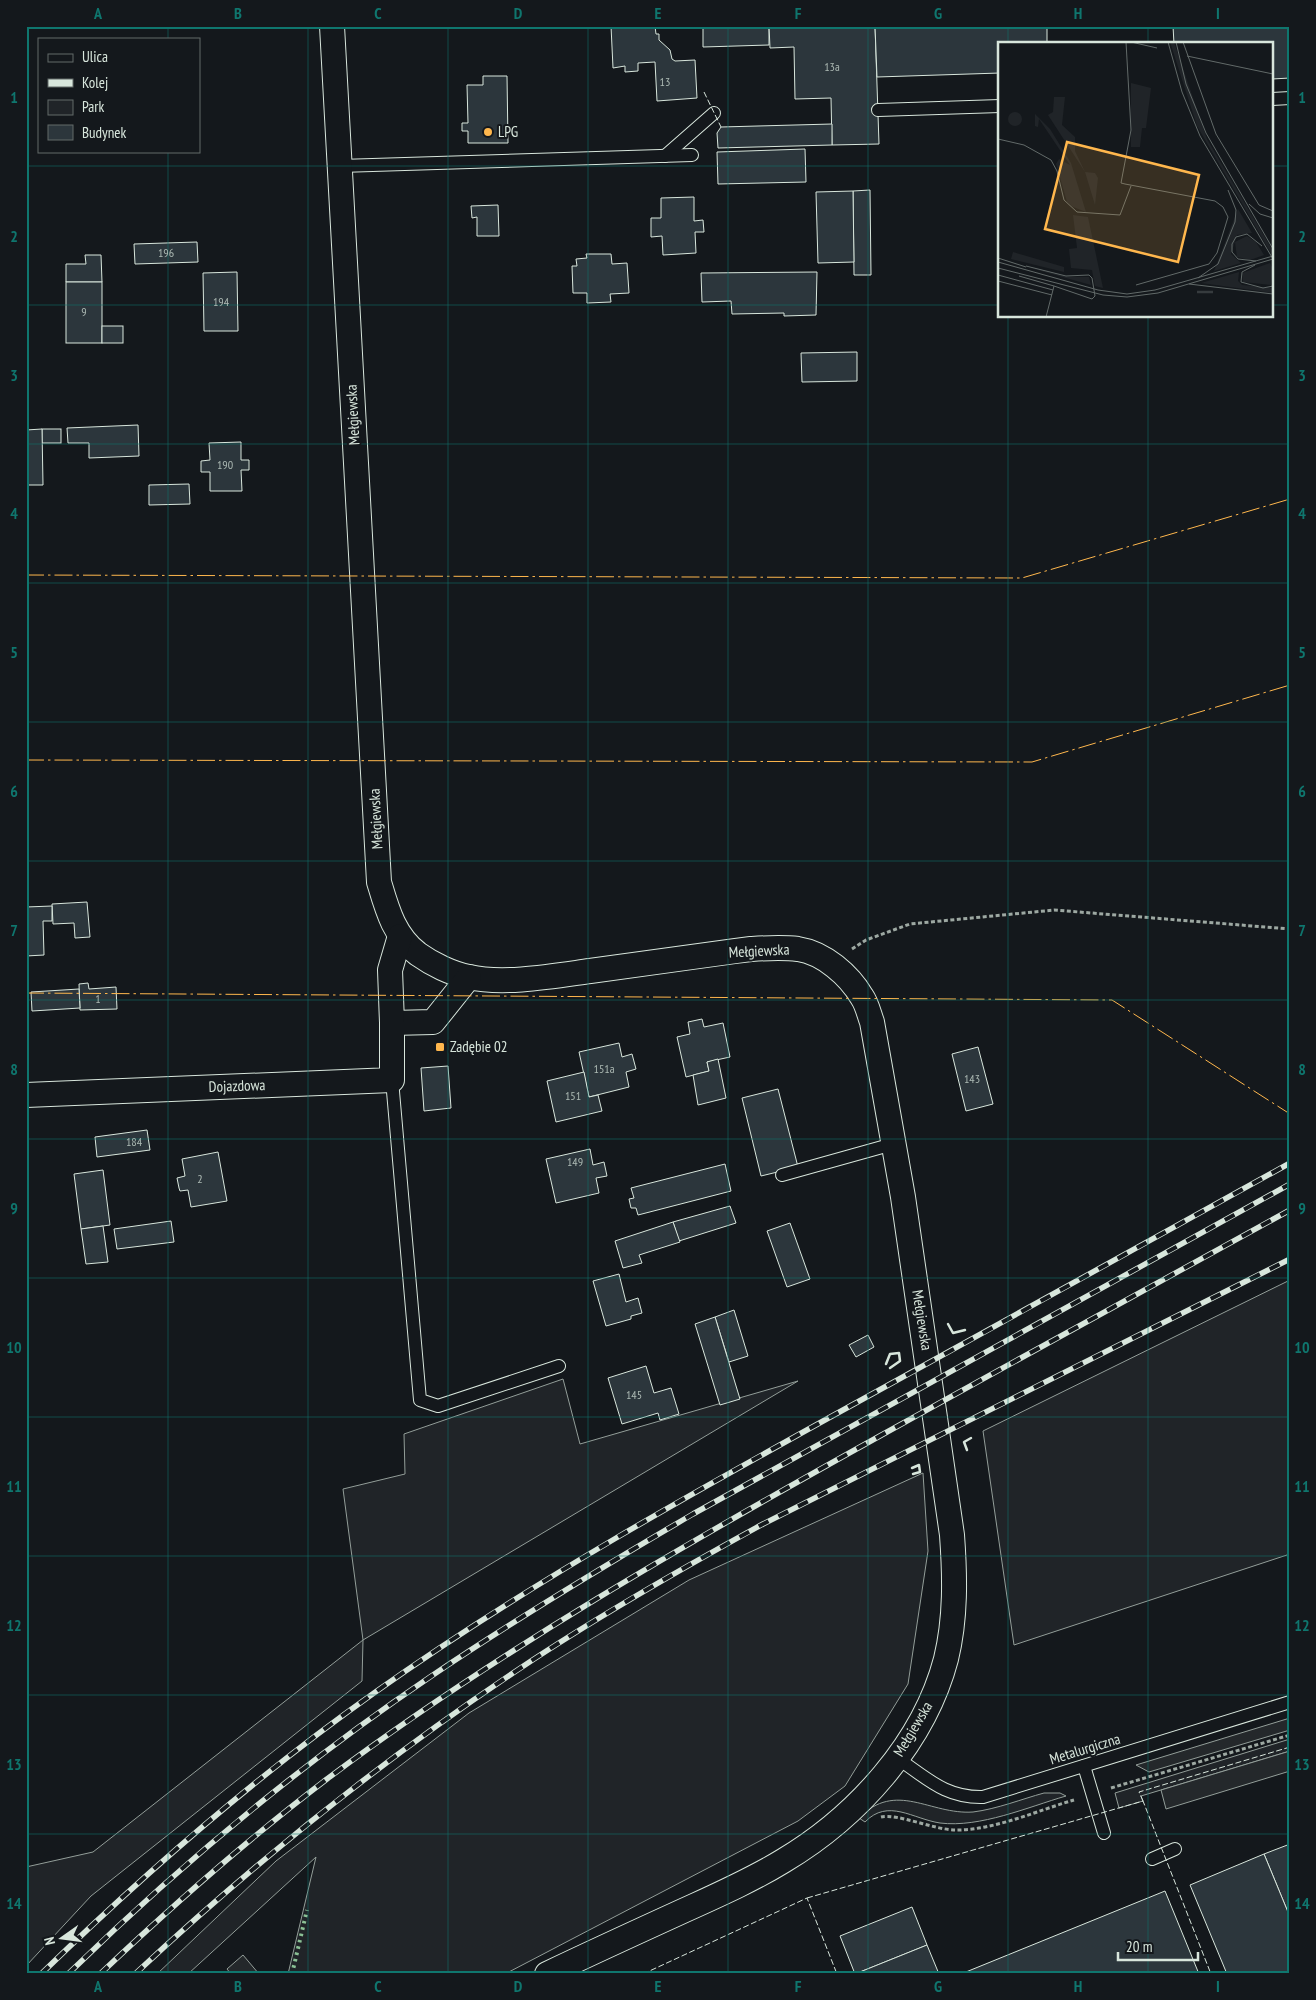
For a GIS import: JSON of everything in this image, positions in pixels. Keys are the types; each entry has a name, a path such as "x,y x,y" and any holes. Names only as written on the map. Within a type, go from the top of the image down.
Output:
{"street":[{"name":"Mełgiewska","path":"332,26 379,882 388,912 400,936 418,954 442,968 469,978 498,980 557,975 751,949 778,948 800,950 834,966 847,978 863,998 872,1022 903,1197 952,1534 955,1566 953,1614 946,1659 930,1705 897,1758 849,1812 831,1828 784,1861 743,1883 548,1974"},
{"path":"392,1080 390,970 400,936"},
{"path":"392,1023 433,1022 469,978"},
{"name":"Dojazdowa","path":"26,1095 392,1080"}],"lane":[{"path":"1274,99 1290,98"},
{"path":"878,110 998,106"},
{"path":"665,156 714,113"},
{"path":"340,166 692,155"},
{"path":"392,1080 420,1400 438,1406 559,1366"},
{"path":"782,1175 893,1144"},
{"name":"Metalurgiczna","path":"897,1758 942,1789 957,1796 983,1797 1290,1702"},
{"path":"1084,1766 1104,1833"},
{"path":"1152,1859 1175,1849"}],"path":[{"path":"834,966 847,952 866,940 910,924 1054,910 1290,929"},
{"path":"1092,1794 1290,1735"}],"green space":[{"path":"1290,1280 1290,1554 1014,1645 983,1431"},
{"path":"563,1379 580,1444 798,1381 363,1640 343,1489 405,1474 404,1434"},
{"path":"923,1473 928,1551 908,1684 845,1786 798,1821 505,1974 288,1974 316,1857 188,1974 157,1974 276,1861 469,1713 689,1580"},
{"path":"363,1640 362,1681 91,1896 26,1966 26,1867 93,1852"},
{"path":"1290,1739 1290,1751 1141,1796 1143,1801 1119,1808 1115,1793"},
{"path":"1044,1793 1060,1793 1066,1796 987,1820 955,1824 930,1821 892,1811 883,1811 865,1822 859,1818 873,1807 886,1801 900,1800 957,1812 973,1812"}],"shaded area":[{"path":"1290,1718 1290,1730 1149,1772 1136,1765"},
{"path":"1290,1751 1290,1771 1166,1809 1161,1790"},
{"path":"243,1955 259,1974 231,1974 227,1969"}],"building":[{"path":"611,26 655,26 656,34 659,34 659,40 670,50 672,59 675,61 695,60 697,98 657,101 655,62 638,63 638,71 625,72 625,66 613,68"},
{"path":"703,26 769,26 769,45 703,47"},
{"path":"769,26 875,26 879,144 832,145 831,98 795,99 794,47 770,48"},
{"path":"875,26 1047,26 1047,42 998,42 998,73 877,77"},
{"path":"1173,26 1290,26 1290,78 1274,79 1274,42 1174,42"},
{"path":"483,76 507,76 508,143 468,143 468,131 462,131 462,123 468,123 467,85 483,85"},
{"path":"832,124 832,145 718,148 717,133 721,127"},
{"path":"805,149 806,182 718,184 717,152"},
{"path":"870,190 871,275 854,275 853,191"},
{"path":"853,191 854,262 818,263 816,192"},
{"path":"694,197 694,221 703,220 704,232 695,232 696,253 663,255 662,236 651,237 651,218 661,218 661,198"},
{"path":"498,205 499,236 477,236 477,217 472,218 471,206"},
{"path":"197,242 198,262 135,264 134,244"},
{"path":"586,254 611,254 612,264 627,263 629,293 610,294 611,302 587,303 587,293 573,293 572,266 577,266 576,259 587,258"},
{"path":"85,255 101,255 102,282 66,282 66,264 86,264"},
{"path":"237,272 238,331 204,331 203,273"},
{"path":"817,272 816,315 784,316 784,313 732,314 731,301 702,302 701,273"},
{"path":"66,282 102,282 102,343 66,343"},
{"path":"102,326 123,326 123,343 102,343"},
{"path":"857,352 857,381 802,382 801,353"},
{"path":"138,425 139,456 89,458 89,443 68,443 67,428"},
{"path":"42,429 61,429 61,443 42,443"},
{"path":"42,429 43,485 26,485 26,430"},
{"path":"241,442 241,460 249,460 249,470 241,470 242,491 210,491 210,472 201,472 201,461 210,460 209,443"},
{"path":"189,484 190,504 149,505 149,485"},
{"path":"87,902 90,937 75,938 74,923 53,924 52,904"},
{"path":"52,906 52,921 43,921 44,955 26,956 26,907"},
{"path":"88,983 89,989 116,987 117,1009 80,1010 79,984"},
{"path":"79,989 80,1008 32,1011 31,992"},
{"path":"702,1019 704,1027 723,1023 730,1057 707,1062 709,1071 686,1077 677,1037 690,1034 688,1022"},
{"path":"619,1043 622,1057 632,1054 636,1069 626,1072 629,1087 589,1097 579,1052"},
{"path":"978,1047 993,1104 966,1111 952,1054"},
{"path":"718,1059 726,1098 698,1105 693,1075 709,1071 707,1062"},
{"path":"448,1066 451,1108 424,1111 421,1068"},
{"path":"584,1072 589,1097 598,1095 602,1111 556,1122 547,1081"},
{"path":"778,1089 798,1167 761,1176 742,1098"},
{"path":"147,1130 150,1150 97,1157 95,1137"},
{"path":"590,1149 593,1165 604,1162 607,1176 596,1178 599,1193 556,1203 546,1159"},
{"path":"218,1152 227,1201 191,1207 188,1190 180,1191 177,1178 185,1176 182,1159"},
{"path":"725,1164 731,1191 638,1215 636,1208 631,1208 629,1199 634,1198 631,1188"},
{"path":"103,1170 110,1225 81,1229 74,1174"},
{"path":"730,1206 736,1223 679,1241 673,1222"},
{"path":"171,1221 174,1242 117,1249 114,1229"},
{"path":"673,1222 680,1242 639,1255 642,1263 623,1268 615,1241"},
{"path":"790,1223 810,1279 787,1287 767,1231"},
{"path":"103,1226 108,1262 86,1264 81,1229"},
{"path":"619,1274 626,1302 638,1298 642,1313 631,1316 631,1319 606,1326 593,1281"},
{"path":"734,1310 748,1356 729,1362 715,1317"},
{"path":"715,1317 740,1399 720,1405 695,1324"},
{"path":"868,1335 874,1347 856,1357 849,1345"},
{"path":"646,1366 654,1393 671,1388 679,1414 660,1420 658,1413 622,1424 608,1378"},
{"path":"1290,1844 1290,1917 1264,1854"},
{"path":"1264,1854 1290,1917 1290,1974 1227,1974 1190,1885"},
{"path":"1165,1891 1199,1974 961,1974"},
{"path":"912,1907 927,1945 855,1974 840,1936"},
{"path":"927,1945 939,1974 855,1974"}],"railway":[{"path":"41,1974 120,1899 202,1827 286,1758 374,1693 492,1614 676,1503 1290,1163"},
{"path":"68,1974 198,1855 288,1780 382,1710 495,1634 693,1514 1290,1184"},
{"path":"100,1974 211,1873 327,1779 393,1731 528,1641 737,1516 1290,1210"},
{"path":"135,1974 180,1932 274,1852 371,1775 471,1702 581,1629 671,1575 763,1524 1290,1259"}],"hedge":[{"path":"292,1974 307,1910"}],"fence":[{"path":"704,92 721,127"},
{"path":"1143,1801 1139,1792 1290,1747"},
{"path":"807,1898 1143,1801 1211,1974"},
{"path":"643,1974 807,1898 837,1974"}],"wall":[{"path":"948,1324 953,1333 965,1330"},
{"path":"886,1364 890,1354 899,1353 900,1361 890,1368"},
{"path":"967,1450 964,1442 971,1438"},
{"path":"912,1468 919,1465 920,1472 913,1474"}],"power":[{"path":"26,575 1022,578 1290,499"},
{"path":"26,760 1032,762 1290,685"},
{"path":"26,993 1112,1000 1290,1114"}],"place":[{"name":"LPG","path":"488,132"},
{"name":"Zadębie 02","path":"440,1047"}]}
